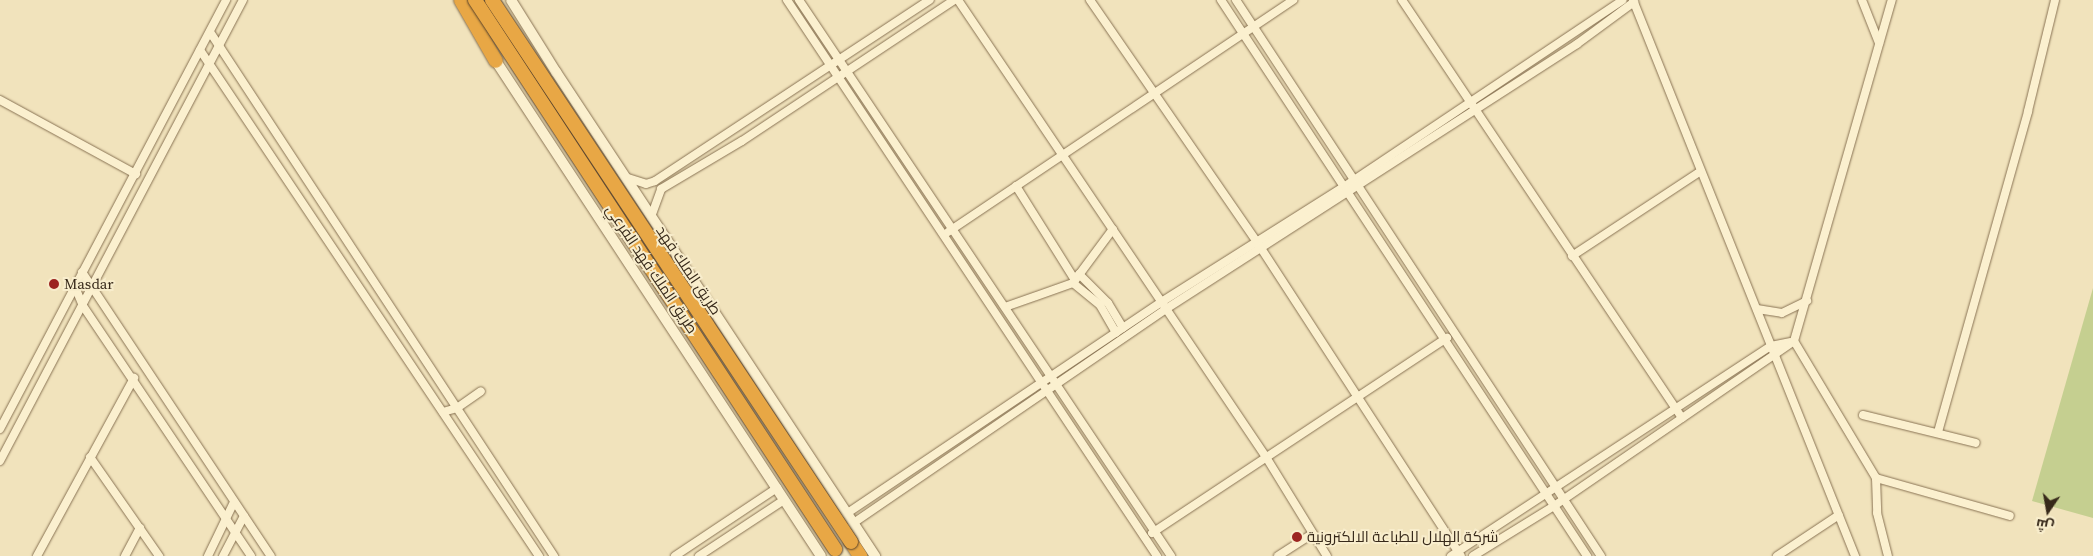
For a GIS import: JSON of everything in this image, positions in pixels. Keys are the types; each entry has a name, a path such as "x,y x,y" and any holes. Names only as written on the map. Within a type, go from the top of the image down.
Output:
{"highway":[{"path":"461,0 496,61"},
{"name":"طريق الملك فهد","path":"475,0 838,552"},
{"name":"طريق الملك فهد","path":"492,0 860,556"}],"main road":[{"name":"طريق الملك فهد الفرعي","path":"456,0 700,368 821,556"},
{"name":"طريق الملك فهد الفرعي","path":"511,0 556,72 628,178 651,217 753,370 852,524 875,556"},
{"path":"700,368 660,297 660,287 667,281 686,286 753,370"}],"street":[{"path":"0,430 226,0"},
{"path":"0,461 243,0"},
{"path":"788,0 1046,386 1157,556"},
{"path":"799,0 1171,556"},
{"path":"628,178 646,184 655,181 735,131 930,0"},
{"path":"651,217 661,189 742,141 956,0 1266,457 1327,556"},
{"path":"1090,0 1156,93 1259,245 1457,554"},
{"path":"1221,0 1587,556"},
{"path":"1236,0 1357,181 1601,556"},
{"path":"945,235 1294,0"},
{"path":"1402,0 1682,418"},
{"path":"1053,380 1164,305 1347,190 1357,181 1623,0"},
{"path":"1862,0 1879,43"},
{"path":"1457,554 1474,555 1554,506 1563,498 1775,356 1794,341 1892,0"},
{"path":"1938,432 2028,111 2055,0"},
{"path":"1471,105 1577,44 1634,1 1855,556"},
{"path":"888,28 895,39"},
{"path":"210,32 554,556"},
{"path":"200,50 539,556"},
{"path":"0,100 136,174"},
{"path":"735,131 742,141"},
{"path":"1572,256 1702,171"},
{"path":"1016,186 1076,279 1108,303 1120,330"},
{"path":"1005,307 1076,279 1113,229"},
{"path":"82,272 234,502 272,556"},
{"path":"75,287 83,306 134,378 252,556"},
{"path":"1756,309 1782,313 1807,301"},
{"path":"852,524 958,451 1120,330 1164,305"},
{"path":"1145,538 1456,334"},
{"path":"1457,554 1547,496 1675,408 1772,346 1794,341"},
{"path":"1794,341 1876,478 1877,512 1888,556"},
{"path":"37,556 134,378"},
{"path":"846,514 952,443 1046,386"},
{"path":"443,412 457,408 481,392"},
{"path":"1863,415 1938,432 1976,443"},
{"path":"952,443 958,451"},
{"path":"90,457 159,556"},
{"path":"1876,478 2010,516"},
{"path":"674,556 777,488"},
{"path":"699,556 784,500"},
{"path":"208,556 234,502"},
{"path":"1776,556 1839,515"},
{"path":"223,556 244,516"},
{"path":"125,556 140,528"},
{"path":"1278,556 1312,534"}],"green space":[{"path":"2093,288 2093,518 2032,501"}],"place":[{"name":"Masdar","path":"54,284"},
{"name":"شركة الهلال للطباعة الالكترونية","path":"1297,537"}]}
